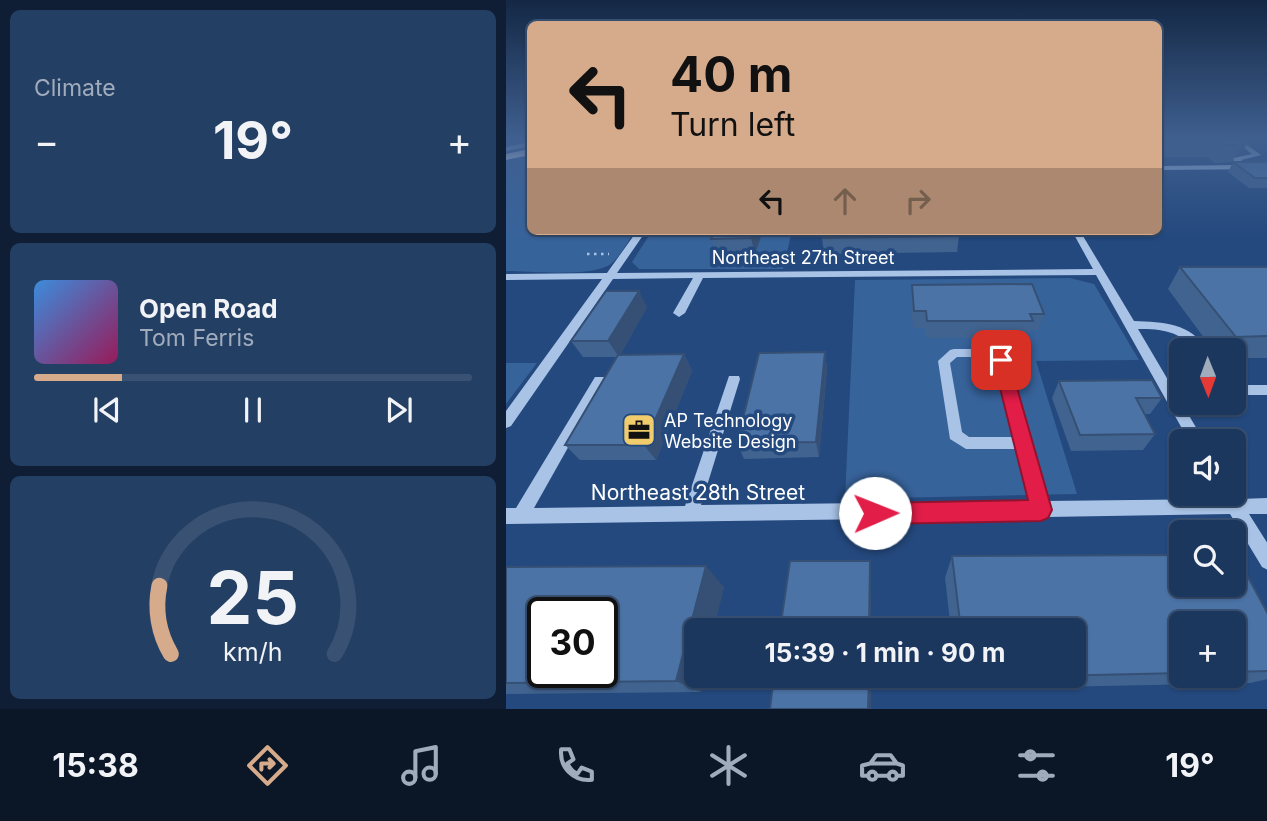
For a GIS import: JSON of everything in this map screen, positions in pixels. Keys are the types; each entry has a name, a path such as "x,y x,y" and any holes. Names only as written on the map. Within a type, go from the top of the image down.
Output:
{"street":[{"path":"506,422 639,235"},
{"path":"1078,235 1190,429"},
{"name":"Northeast 27th Street","path":"506,277 1100,272"},
{"path":"679,313 700,275"},
{"path":"1131,326 1179,328 1193,338"},
{"path":"1023,443 966,443 956,435 945,361 954,353 985,353 1001,360 1041,510"},
{"path":"690,515 734,379"},
{"path":"513,516 600,380"},
{"path":"1246,390 1267,390"},
{"name":"Northeast 28th Street","path":"1246,502 1267,506"},
{"name":"Northeast 28th Street","path":"513,516 1041,510 1169,503"},
{"path":"1235,506 1267,561"}],"path":[{"path":"584,249 587,254"}],"shaded area":[{"path":"506,172 527,172 527,235 632,235 612,263 603,268 577,272 506,271"},
{"path":"649,235 791,235 783,269 639,269 632,262"},
{"path":"1070,278 1094,284 1139,360 1036,361 1077,494 845,499 855,280"},
{"path":"506,363 537,363 506,404"}],"building":[{"path":"1247,172 1268,172 1268,178 1255,178"},
{"path":"713,235 752,235 751,238 711,239"},
{"path":"822,235 959,236 822,238"},
{"path":"1180,267 1268,267 1268,336 1236,337"},
{"path":"1032,284 1044,314 1030,314 1033,321 927,321 926,311 914,311 912,285"},
{"path":"606,291 639,291 608,341 571,341"},
{"path":"825,352 816,442 737,443 759,353"},
{"path":"684,354 644,445 565,445 618,355"},
{"path":"1152,380 1162,398 1136,398 1155,434 1080,435 1059,381"},
{"path":"1169,555 1169,597 1246,597 1246,573 1268,614 1268,671 1246,672 1246,611 1169,611 1169,673 1086,675 1086,618 960,618 952,556"},
{"path":"790,561 870,561 869,618 782,618"},
{"path":"706,566 692,618 684,618 684,650 676,681 618,682 618,597 527,597 527,683 506,683 506,567"},
{"path":"773,688 869,688 868,709 770,709"}],"place":[{"name":"AP Technology Website Design","path":"639,430"}],"route":[{"path":"875,513 1041,510 1001,360"}]}
